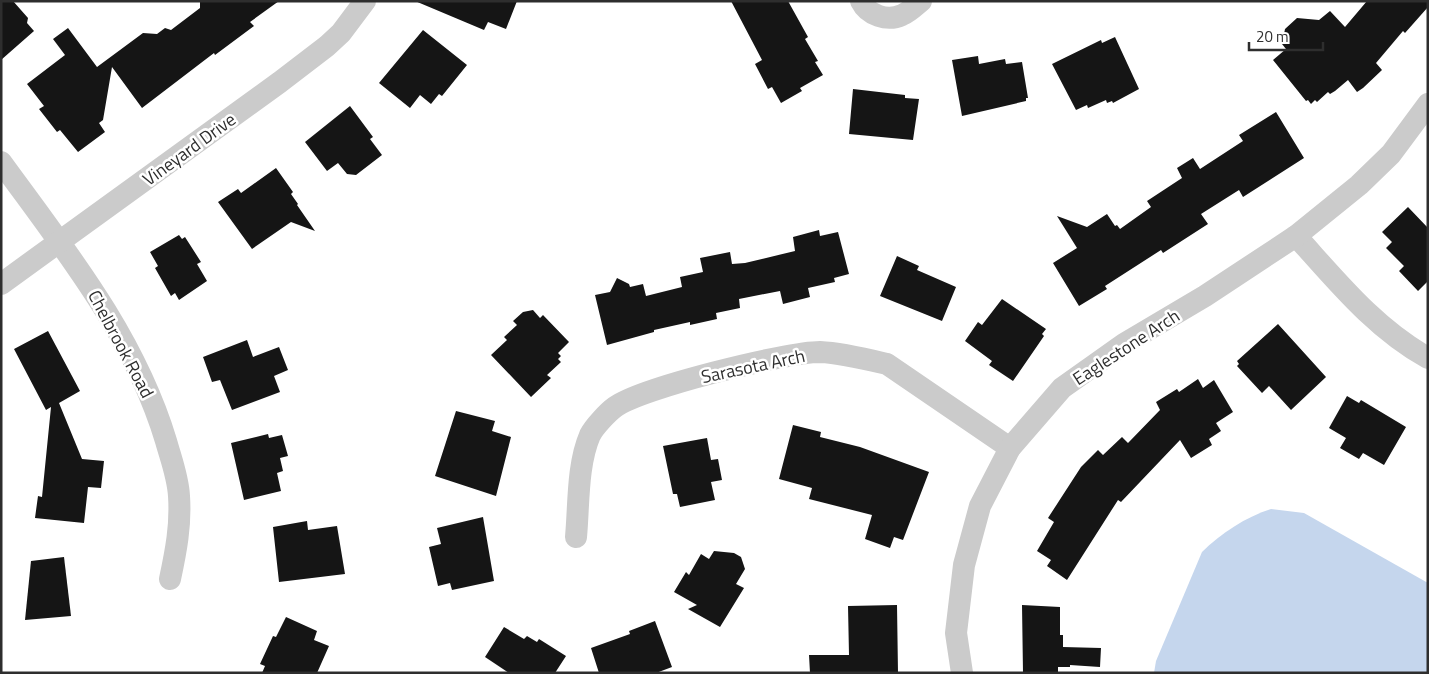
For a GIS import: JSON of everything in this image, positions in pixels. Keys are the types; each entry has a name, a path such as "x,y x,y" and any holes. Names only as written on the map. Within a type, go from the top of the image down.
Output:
{"street":[{"name":"Vineyard Drive","path":"1,284 312,58 341,32 365,1"},
{"path":"861,1 866,10 881,18 901,16 921,1"},
{"name":"Eaglestone Arch","path":"962,673 956,633 964,565 980,506 1010,448 1062,388 1124,344 1204,296 1296,236 1359,185 1391,154 1428,104"},
{"name":"Chelbrook Road","path":"1,162 113,321 157,412 178,482 179,537 170,579"},
{"path":"1296,236 1364,310 1411,348 1428,358"},
{"name":"Sarasota Arch","path":"576,537 582,469 591,434 615,407 648,391 780,358 819,352 864,358 887,364 1010,448"}],"water":[{"path":"1271,509 1304,513 1428,583 1428,673 1154,673 1156,661 1202,552 1234,526 1252,516"}],"building":[{"path":"1,1 13,1 28,18 27,23 34,31 1,60"},
{"path":"200,1 279,1 250,22 254,26 215,55 214,53 142,108 112,67 103,120 99,123 105,132 78,152 60,130 57,132 39,109 44,106 27,84 65,55 53,39 68,28 97,67 143,33 157,34 165,28 171,30 200,8"},
{"path":"415,1 517,1 506,29 488,22 484,30"},
{"path":"731,1 788,1 808,37 805,39 818,61 815,62 823,75 800,88 802,91 781,103 772,87 768,89 755,64 762,60"},
{"path":"1367,1 1428,1 1428,7 1405,33 1403,31 1376,63 1382,70 1363,88 1357,92 1348,80 1335,91 1330,94 1328,92 1317,102 1315,100 1311,104 1308,100 1306,101 1273,60 1286,49 1282,44 1285,29 1297,18 1319,20 1330,11 1345,27"},
{"path":"423,30 467,65 442,96 439,94 431,104 420,95 410,108 379,83"},
{"path":"1115,37 1139,89 1113,103 1112,101 1107,103 1106,100 1088,108 1087,105 1076,110 1052,64 1101,40 1102,43"},
{"path":"978,56 979,64 1005,59 1006,64 1022,62 1028,98 1026,98 1026,101 962,116 952,60"},
{"path":"853,89 905,95 905,98 919,99 913,140 849,134"},
{"path":"350,106 373,137 370,139 382,155 356,175 347,174 338,163 327,171 305,142"},
{"path":"1276,112 1304,158 1243,197 1239,190 1201,214 1208,224 1163,253 1161,250 1105,286 1107,289 1079,306 1053,263 1077,248 1057,216 1087,227 1107,214 1115,226 1117,225 1120,229 1151,207 1147,201 1182,178 1177,168 1193,158 1200,169 1243,141 1239,135"},
{"path":"276,168 293,192 291,194 297,205 315,231 291,222 252,249 218,202 238,189 241,193"},
{"path":"1408,207 1428,228 1428,281 1418,291 1399,271 1404,266 1386,248 1392,242 1382,232"},
{"path":"819,230 820,236 838,232 849,274 834,278 835,282 808,288 810,297 783,304 780,291 739,299 740,308 716,313 717,319 690,325 690,322 654,330 654,332 607,345 595,295 610,292 617,278 629,284 630,287 643,284 646,296 682,287 680,277 703,272 700,258 730,252 732,264 745,263 795,251 793,237"},
{"path":"179,235 182,239 185,237 201,262 197,264 207,281 179,300 175,293 171,296 155,268 158,266 150,252"},
{"path":"897,256 919,266 917,270 956,287 942,321 880,296"},
{"path":"1002,299 1046,329 1042,334 1044,336 1013,381 989,365 992,361 965,341 978,322 982,325"},
{"path":"533,310 540,318 543,315 569,342 558,353 561,356 558,359 561,362 547,375 551,378 531,397 491,355 507,340 504,337 517,325 513,321 523,312"},
{"path":"1278,324 1326,377 1291,410 1269,386 1262,393 1237,366 1239,364 1237,361"},
{"path":"48,331 80,391 59,403 82,459 104,461 101,488 88,487 84,523 35,518 38,496 42,497 51,407 46,410 14,349"},
{"path":"247,340 253,357 279,347 288,370 274,376 280,392 232,410 220,380 212,382 203,357"},
{"path":"1198,379 1203,388 1214,380 1233,412 1216,423 1221,431 1209,439 1212,445 1191,458 1180,440 1121,502 1118,500 1067,580 1047,566 1051,560 1037,551 1054,522 1048,518 1081,467 1098,450 1103,455 1122,437 1128,443 1160,410 1156,402 1177,389 1179,392"},
{"path":"1347,396 1359,403 1361,400 1406,427 1384,465 1363,453 1359,459 1340,448 1346,438 1329,428"},
{"path":"456,411 495,421 492,431 511,437 496,496 435,476"},
{"path":"793,425 821,432 820,437 860,447 929,472 903,540 894,537 890,548 865,539 872,515 809,499 812,488 779,479"},
{"path":"268,434 269,438 282,435 288,456 280,458 283,471 277,473 281,491 244,500 231,443"},
{"path":"707,438 711,460 718,459 722,480 711,482 715,500 680,507 677,494 673,494 663,446"},
{"path":"483,517 494,581 452,590 450,583 438,586 429,547 441,544 437,528"},
{"path":"307,521 308,530 337,526 345,574 279,582 273,527"},
{"path":"714,551 734,553 741,557 745,569 736,584 744,588 720,627 688,609 697,605 674,592 686,572 689,575 701,554 709,559"},
{"path":"64,557 71,616 25,620 31,561"},
{"path":"897,605 898,673 810,673 809,655 849,655 848,606"},
{"path":"1022,605 1060,607 1060,635 1063,635 1063,647 1101,648 1100,667 1070,665 1070,667 1058,667 1058,673 1023,673"},
{"path":"286,617 317,631 314,640 329,646 317,673 262,673 265,666 260,664 273,636 276,637"},
{"path":"655,621 672,667 656,673 599,673 591,648 630,634 629,631"},
{"path":"504,627 524,639 527,636 537,642 539,639 566,656 555,673 509,673 485,657"}]}
